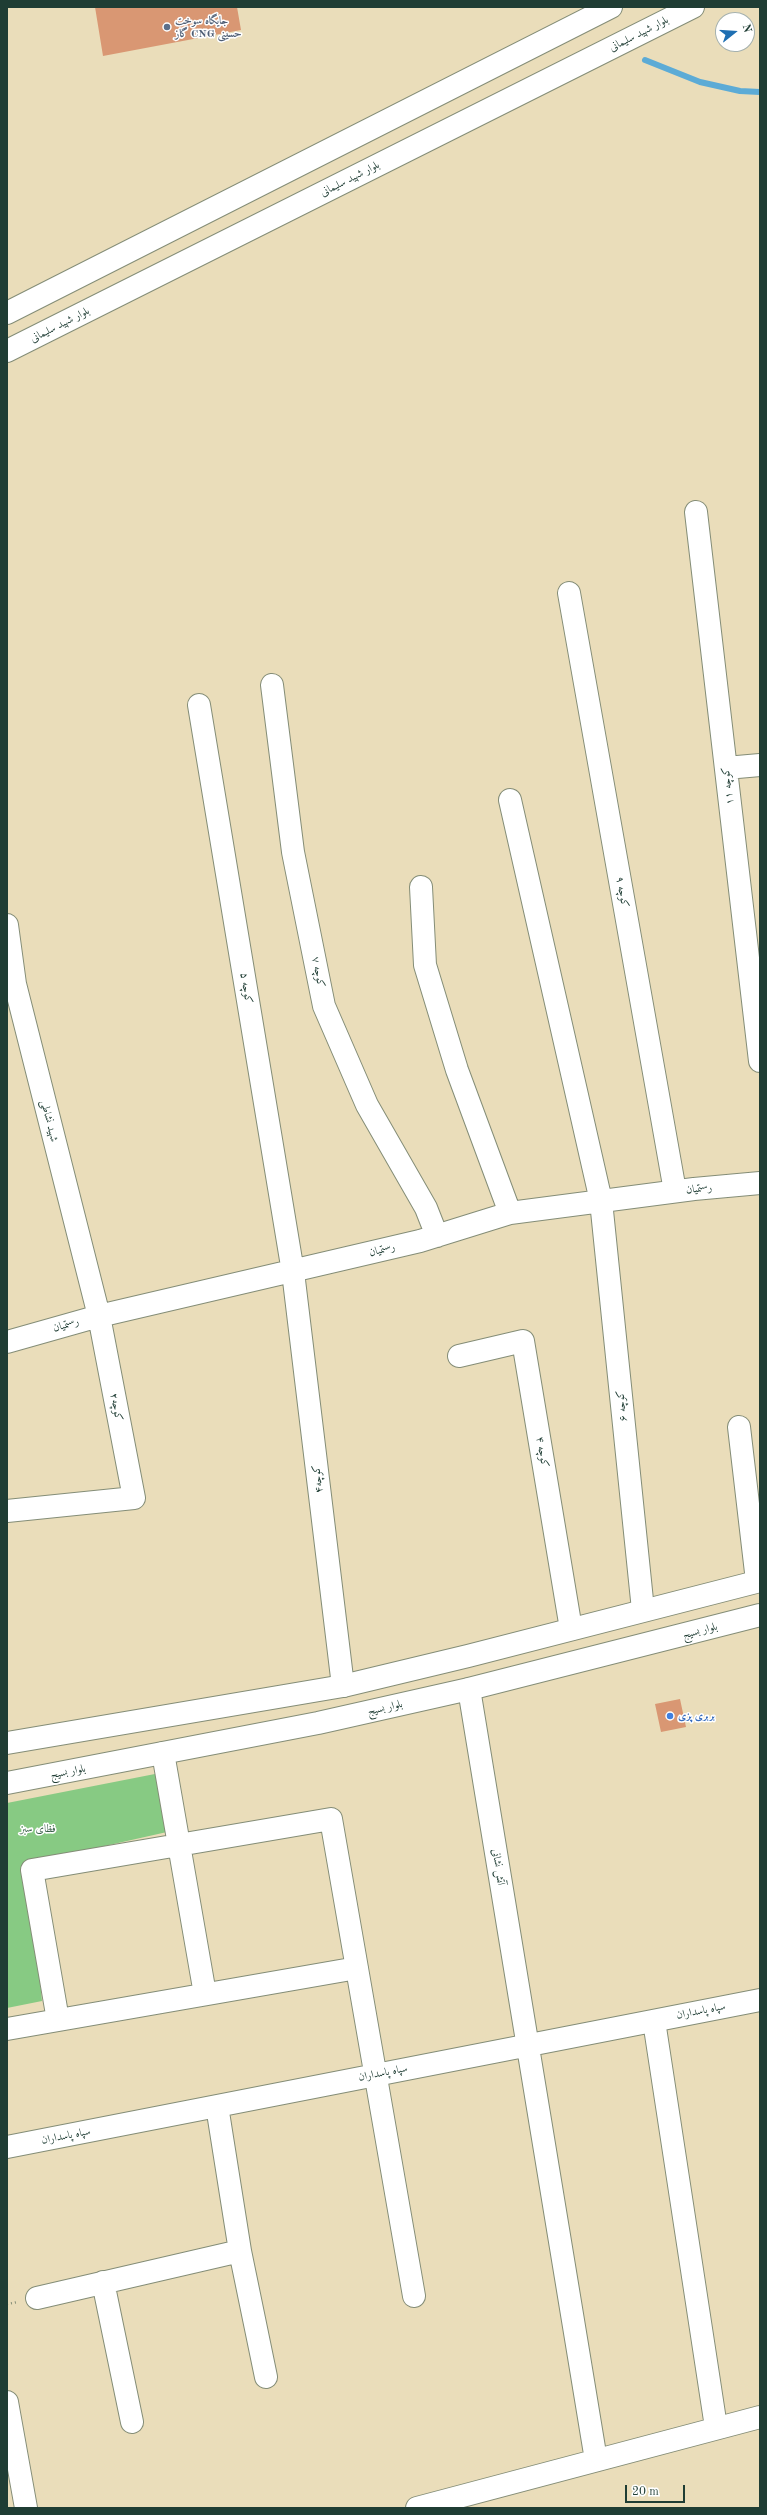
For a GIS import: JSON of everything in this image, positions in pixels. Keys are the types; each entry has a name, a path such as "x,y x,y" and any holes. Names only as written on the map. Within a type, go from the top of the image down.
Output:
{"main road":[{"path":"7,313 611,7"},
{"name":"بلوار شهید سلیمانی","path":"7,352 693,7"},
{"name":"کوچه ۱۱","path":"696,512 760,1061"},
{"name":"کوچه ۹","path":"569,592 675,1191"},
{"name":"کوچه ۷","path":"272,685 293,852 324,1006 366,1105 426,1208 437,1236"},
{"name":"کوچه ۵","path":"199,705 293,1272"},
{"path":"726,768 760,765"},
{"name":"کوچه ۶","path":"510,800 601,1201 643,1610"},
{"path":"421,887 425,965 457,1070 510,1213"},
{"name":"شهید نشاطی","path":"7,925 11,985 99,1316"},
{"name":"رستمیان","path":"7,1342 99,1316 293,1272 437,1236 510,1213 675,1191 760,1182"},
{"name":"کوچه۴","path":"293,1272 343,1686"},
{"name":"کوچه۲","path":"7,1511 134,1498 99,1316"},
{"name":"کوچه ۴","path":"458,1356 523,1341 571,1629"},
{"path":"7,1743 343,1686 468,1656 758,1581 739,1427"},
{"name":"بلوار بسیج","path":"7,1783 163,1754 469,1689 760,1615"},
{"name":"آتش نشانی","path":"468,1656 469,1689 596,2460"},
{"path":"163,1754 205,1994"},
{"path":"58,2020 32,1870 331,1819 414,2296"},
{"path":"7,2029 357,1968"},
{"name":"سپاه پاسداران","path":"7,2147 760,2000"},
{"path":"654,2021 716,2428"},
{"path":"217,2106 240,2251 266,2377"},
{"path":"37,2298 240,2251"},
{"path":"103,2282 132,2422"},
{"path":"7,2402 26,2508"},
{"path":"417,2508 760,2417"}],"green space":[{"name":"فظای سبز","path":"160,1773 167,1832 29,1863 42,2001 7,2008 7,1803"}],"building":[{"path":"95,7 237,7 241,30 103,56"},
{"name":"بربری پزی","path":"680,1699 686,1727 661,1732 655,1704"}],"waterway":[{"path":"645,60 700,82 740,91 760,92"}],"place":[{"name":"جایگاه سوخت گاز CNG حسینی","path":"167,27"},
{"name":"بربری پزی","path":"670,1716"}]}
